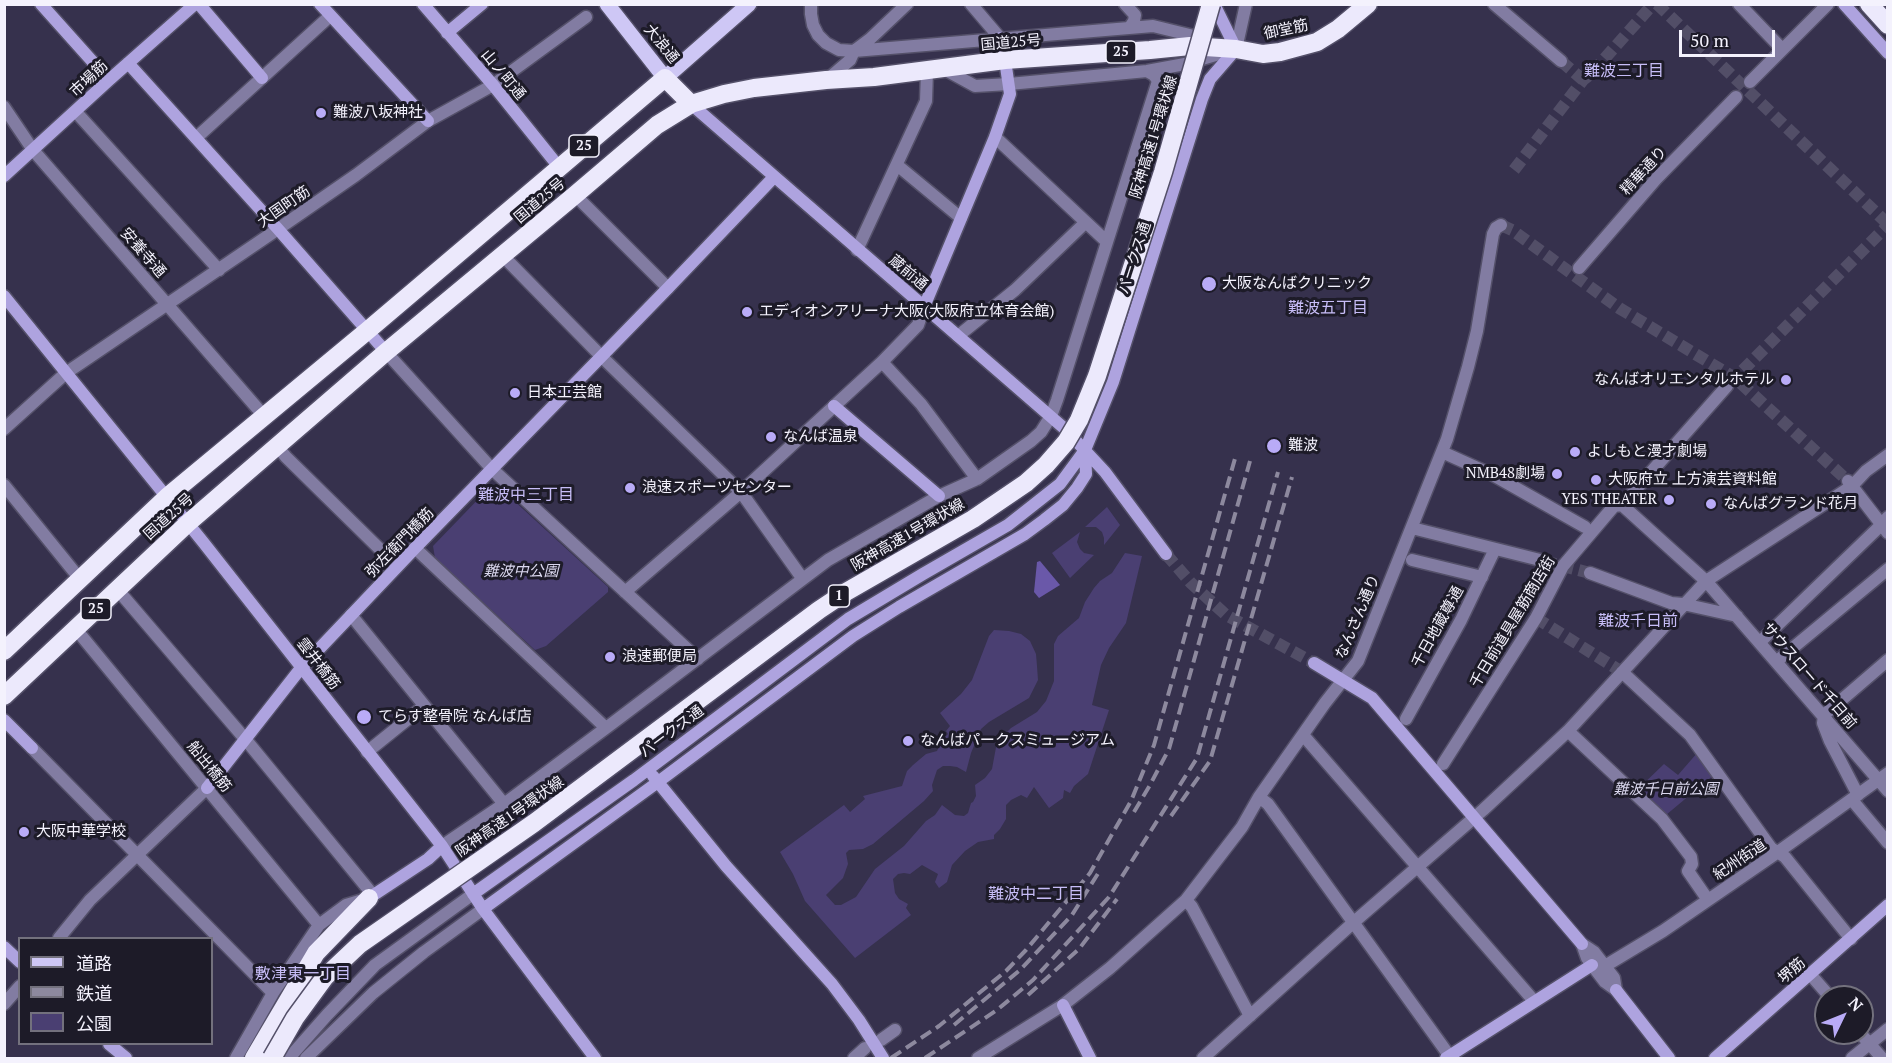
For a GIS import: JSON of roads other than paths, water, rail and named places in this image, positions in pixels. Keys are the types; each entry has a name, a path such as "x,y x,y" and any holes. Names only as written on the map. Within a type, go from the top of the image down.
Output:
{"highway":[{"name":"阪神高速1号環状線","path":"272,1059 295,1018 325,977 360,944 534,823 819,610 973,519 1026,483 1046,465 1066,441 1079,420 1097,376 1163,172 1213,4"},
{"name":"御堂筋","path":"1236,49 1263,54 1307,46 1338,30 1368,4"},
{"path":"1869,4 1887,25"},
{"name":"国道25号","path":"4,696 188,523 386,352 657,125 691,104 754,88 874,77 1005,60 1190,46 1236,49"},
{"name":"大浪通","path":"665,78 691,104"},
{"name":"国道25号","path":"4,651 167,497 665,78"},
{"path":"254,1059 316,953 371,897"}],"main road":[{"name":"大浪通","path":"607,4 665,78"},
{"path":"665,78 749,4"}],"street":[{"path":"41,4 109,80"},
{"path":"197,4 262,78"},
{"name":"市場筋","path":"4,176 128,63 197,4"},
{"path":"320,4 428,121"},
{"name":"山ノ町通","path":"423,4 493,85 559,167"},
{"path":"447,33 482,4"},
{"path":"811,4 813,25 818,35 826,43 839,50 854,51 1153,26 1193,34 1236,49"},
{"path":"826,80 850,60 854,51 907,4"},
{"path":"625,592 741,492 882,362 918,325 995,137 1010,94 1000,38 971,4"},
{"path":"1125,4 1135,15 1130,27"},
{"path":"1213,4 1236,49"},
{"path":"1236,49 1246,4"},
{"path":"1494,4 1561,61"},
{"path":"1739,4 1782,49"},
{"path":"1750,82 1828,4"},
{"path":"1844,4 1887,53"},
{"path":"196,138 330,16"},
{"name":"大国町筋","path":"4,429 66,373 356,175 428,121 493,85 586,17"},
{"path":"857,250 926,101 936,70 975,86 1010,84 1147,71 1185,64 1236,49"},
{"name":"パークス通","path":"290,1059 327,1015 375,965 648,769 848,619 1008,525 1060,484 1085,450 1113,382 1210,79 1236,49"},
{"path":"128,63 492,469 698,659"},
{"path":"236,1059 273,993 319,925 346,905 371,897 428,859 442,846 504,804 698,659 802,578 860,540 939,496 977,479 1041,432 1051,416 1158,81 1147,71"},
{"name":"精華通り","path":"1579,268 1656,179 1736,96"},
{"name":"蔵前通","path":"691,104 1051,416 1105,472 1166,554"},
{"name":"安養寺通","path":"4,107 33,150 264,416"},
{"path":"76,111 219,270"},
{"path":"995,137 1106,241"},
{"path":"897,165 961,218"},
{"name":"弥左衛門橋筋","path":"61,937 90,900 207,788 302,667 774,177"},
{"path":"575,195 668,288"},
{"path":"958,336 1015,290 1086,222"},
{"name":"なんさん通り","path":"1501,225 1492,234 1477,331 1447,439 1358,661 1344,681 1372,698 1582,944 1594,952 1614,978 1616,990"},
{"path":"502,256 741,492 802,578"},
{"name":"雲井橋筋","path":"4,296 188,523 442,846 483,909 595,1059"},
{"path":"882,362 921,404 977,479"},
{"name":"千日前道具屋筋商店街","path":"1444,762 1536,618 1563,566 1727,386"},
{"path":"834,406 939,496"},
{"path":"277,446 398,566"},
{"name":"パークス通","path":"306,1059 373,993 424,952 658,782 853,636 1025,534 1044,520 1063,505 1086,474 1085,450"},
{"path":"1442,452 1493,475 1585,527"},
{"path":"1203,1059 1568,731 1706,581 1850,483 1887,455"},
{"path":"1760,642 1885,525 1850,483"},
{"path":"4,485 80,579"},
{"name":"サウスロード千日前","path":"1618,506 1706,581 1824,715 1883,777 1887,791"},
{"path":"1412,528 1544,561"},
{"path":"415,548 606,728"},
{"name":"千日地蔵尊通","path":"1406,719 1461,620 1495,549"},
{"path":"1412,560 1482,578"},
{"path":"1777,661 1887,569"},
{"path":"1590,573 1671,603 1737,616"},
{"path":"117,589 246,740 371,897"},
{"path":"351,615 504,804"},
{"name":"船出橋筋","path":"75,628 319,925"},
{"path":"1887,660 1824,715 1823,723 1855,798 1887,843"},
{"path":"978,1059 1063,1005 1110,968 1186,900 1242,827 1259,797 1325,703 1344,681 1314,663"},
{"path":"1622,672 1690,735 1771,848 1785,857 1851,939"},
{"path":"367,752 424,706"},
{"path":"4,720 273,993"},
{"path":"1568,731 1662,819 1691,857 1692,864 1688,871 1708,900"},
{"path":"1303,735 1534,1001"},
{"path":"648,769 726,867 832,984 859,1020 883,1059"},
{"name":"紀州街道","path":"1605,966 1663,931 1883,777"},
{"path":"1259,797 1268,804 1354,922 1449,1058 1592,965"},
{"path":"1186,900 1192,907 1250,1016"},
{"name":"堺筋","path":"1714,1059 1887,905"},
{"name":"なんさん通り","path":"1582,944 1592,965 1605,982 1616,990 1669,1059"},
{"path":"4,947 18,960"},
{"path":"1810,974 1820,985"},
{"path":"4,1004 18,988"},
{"path":"1063,1005 1089,1059"},
{"path":"1874,1040 1887,1029"},
{"path":"881,1040 895,1030"},
{"path":"110,1045 126,1059"},
{"path":"1852,1059 1868,1045"},
{"path":"1870,1045 1882,1059"},
{"path":"854,1059 865,1048"}],"tunnel":[{"path":"1514,170 1583,80 1591,74 1653,4"},
{"path":"1657,4 1888,224"},
{"path":"1561,61 1583,80"},
{"path":"1501,225 1512,230 1619,308 1735,378 1847,480"},
{"path":"1730,383 1888,225"},
{"path":"1166,554 1191,583 1226,615 1314,663"},
{"path":"1544,561 1590,573"},
{"path":"1536,618 1622,672"}],"railway":[{"path":"891,1058 939,1026 1006,971 1090,873 1131,801 1154,745 1236,455"},
{"path":"1134,812 1169,749 1250,461"},
{"path":"925,1058 997,1010 1033,980 1109,897 1197,758 1278,472"},
{"path":"1171,816 1210,761 1292,477"},
{"path":"954,1025 1020,970 1072,915 1099,872"},
{"path":"1028,995 1079,949 1117,899"}],"place":[{"name":"難波八坂神社","path":"321,113"},
{"name":"大阪なんばクリニック","path":"1209,284"},
{"name":"エディオンアリーナ大阪(大阪府立体育会館)","path":"747,312"},
{"name":"なんばオリエンタルホテル","path":"1786,380"},
{"name":"日本工芸館","path":"515,393"},
{"name":"なんば温泉","path":"771,437"},
{"name":"難波","path":"1274,446"},
{"name":"よしもと漫才劇場","path":"1575,452"},
{"name":"NMB48劇場","path":"1557,474"},
{"name":"大阪府立 上方演芸資料館","path":"1596,480"},
{"name":"浪速スポーツセンター","path":"630,488"},
{"name":"YES THEATER","path":"1669,500"},
{"name":"なんばグランド花月","path":"1711,504"},
{"name":"浪速郵便局","path":"610,657"},
{"name":"てらす整骨院 なんば店","path":"364,717"},
{"name":"なんばパークスミュージアム","path":"908,741"},
{"name":"大阪中華学校","path":"24,832"}],"district":[{"name":"難波三丁目","path":"1624,71"},
{"name":"難波五丁目","path":"1328,308"},
{"name":"難波中三丁目","path":"526,495"},
{"name":"難波千日前","path":"1638,621"},
{"name":"難波中二丁目","path":"1036,894"},
{"name":"敷津東一丁目","path":"303,974"}],"park label":[{"name":"難波中公園","path":"521,572"},
{"name":"難波千日前公園","path":"1666,790"}]}
